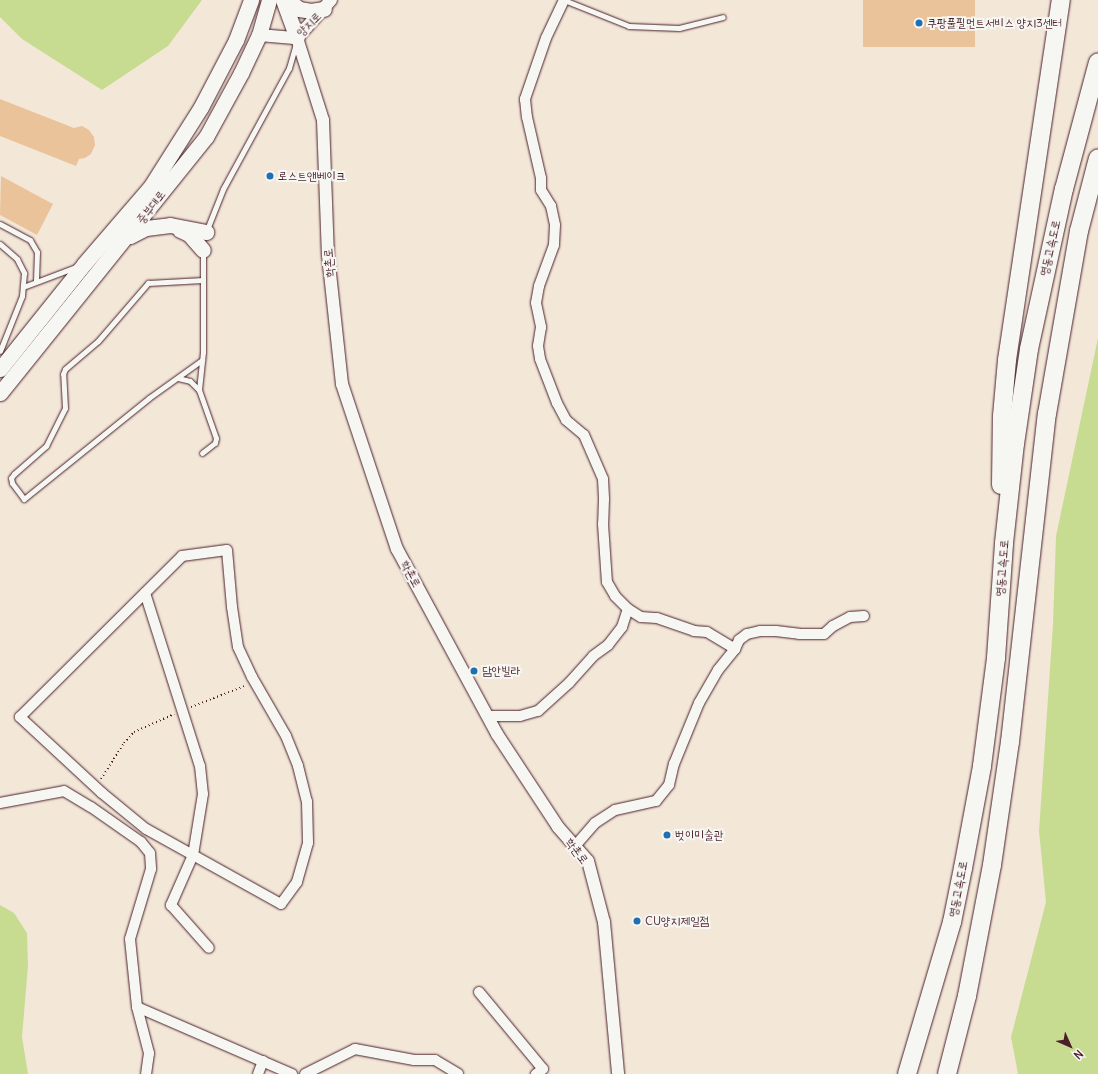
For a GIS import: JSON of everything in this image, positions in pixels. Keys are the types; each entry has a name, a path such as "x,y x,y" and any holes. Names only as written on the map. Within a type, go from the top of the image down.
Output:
{"highway":[{"path":"1002,569 1001,459 1004,386 1061,0"},
{"name":"영동고속도로","path":"907,1074 952,922 986,735 996,658 1002,569 1015,444 1029,348 1064,189 1098,62"},
{"name":"영동고속도로","path":"947,1074 967,996 992,865 1010,742 1047,414 1080,231 1098,158"}],"main road":[{"name":"중부대로","path":"0,369 84,264 151,186 201,107 236,40 250,0"},
{"name":"중부대로","path":"0,393 127,238 206,137 242,73 259,35 269,0"},
{"path":"283,0 297,38"},
{"path":"288,0 299,9 311,12 328,5"},
{"path":"127,238 146,228 170,226 206,232"},
{"path":"170,226 189,234 203,250"}],"street":[{"path":"564,0 546,38 525,99 527,117 541,178 541,190 551,206 555,225 554,245 539,286 536,303 541,327 538,346 540,359 557,403 566,420 584,435 603,479 603,524 607,582 615,596 628,609 641,617 657,618 694,631 707,632 735,649"},
{"name":"양지로","path":"259,35 297,38 328,5"},
{"name":"학촌로","path":"297,38 323,120 328,255 342,384 397,548 488,716 558,827 588,861 604,922 618,1074"},
{"path":"0,357 19,346"},
{"path":"227,550 232,607 238,647 255,682 286,736 298,766 308,801 308,843 297,882 281,904 146,829 99,790 20,717 182,556 227,550"},
{"path":"145,593 200,766 203,794 193,855 171,905 209,948"},
{"path":"488,716 520,716 538,711 569,682 593,656 608,645 622,627 628,609"},
{"path":"575,846 595,823 615,810 656,801 669,786 674,764 699,703 718,670 735,649 739,640 747,634 760,631 824,634 850,616 864,616"},
{"path":"91,807 99,790"},
{"path":"0,803 64,791 91,807 141,842 150,853 151,869 130,939 137,1007 149,1053 146,1074"},
{"path":"479,992 543,1069 536,1074"},
{"path":"137,1007 292,1074"},
{"path":"305,1074 355,1049 414,1060 435,1060 458,1074"},
{"path":"258,1074 263,1061"}],"lane":[{"path":"564,0 629,26 679,28 723,17"},
{"path":"202,454 215,443 216,438 199,390 202,360 203,240 223,189 289,68 297,38"},
{"path":"0,224 30,240 37,252 36,281"},
{"path":"0,244 17,259 24,273 22,296 0,351"},
{"path":"23,287 84,264"},
{"path":"202,360 149,398 24,499 12,483 11,478 14,474 46,446 65,408 63,374 65,369 98,341 148,283 203,280"},
{"path":"178,378 190,381 199,390"}],"path":[{"path":"99,790 124,743 134,732 255,682"}],"green space":[{"path":"0,0 202,0 168,46 102,90 22,39 0,17"},
{"path":"1098,338 1098,1074 1018,1074 1011,1037 1046,902 1039,831 1053,624 1056,536"},
{"path":"0,905 14,913 27,933 28,966 22,1037 28,1074 0,1074"}],"building":[{"name":"쿠팡풀필먼트서비스 양지3센터","path":"863,0 975,0 975,47 863,47"},
{"path":"0,99 74,128 82,126 89,130 94,137 95,145 91,154 85,158 79,159 76,166 0,136"},
{"path":"1,176 53,204 37,235 0,215"}],"place":[{"name":"쿠팡풀필먼트서비스 양지3센터","path":"919,23"},
{"name":"로스트앤베이크","path":"270,176"},
{"name":"담안빌라","path":"474,671"},
{"name":"벗이미술관","path":"667,835"},
{"name":"CU양지제일점","path":"637,921"}]}
